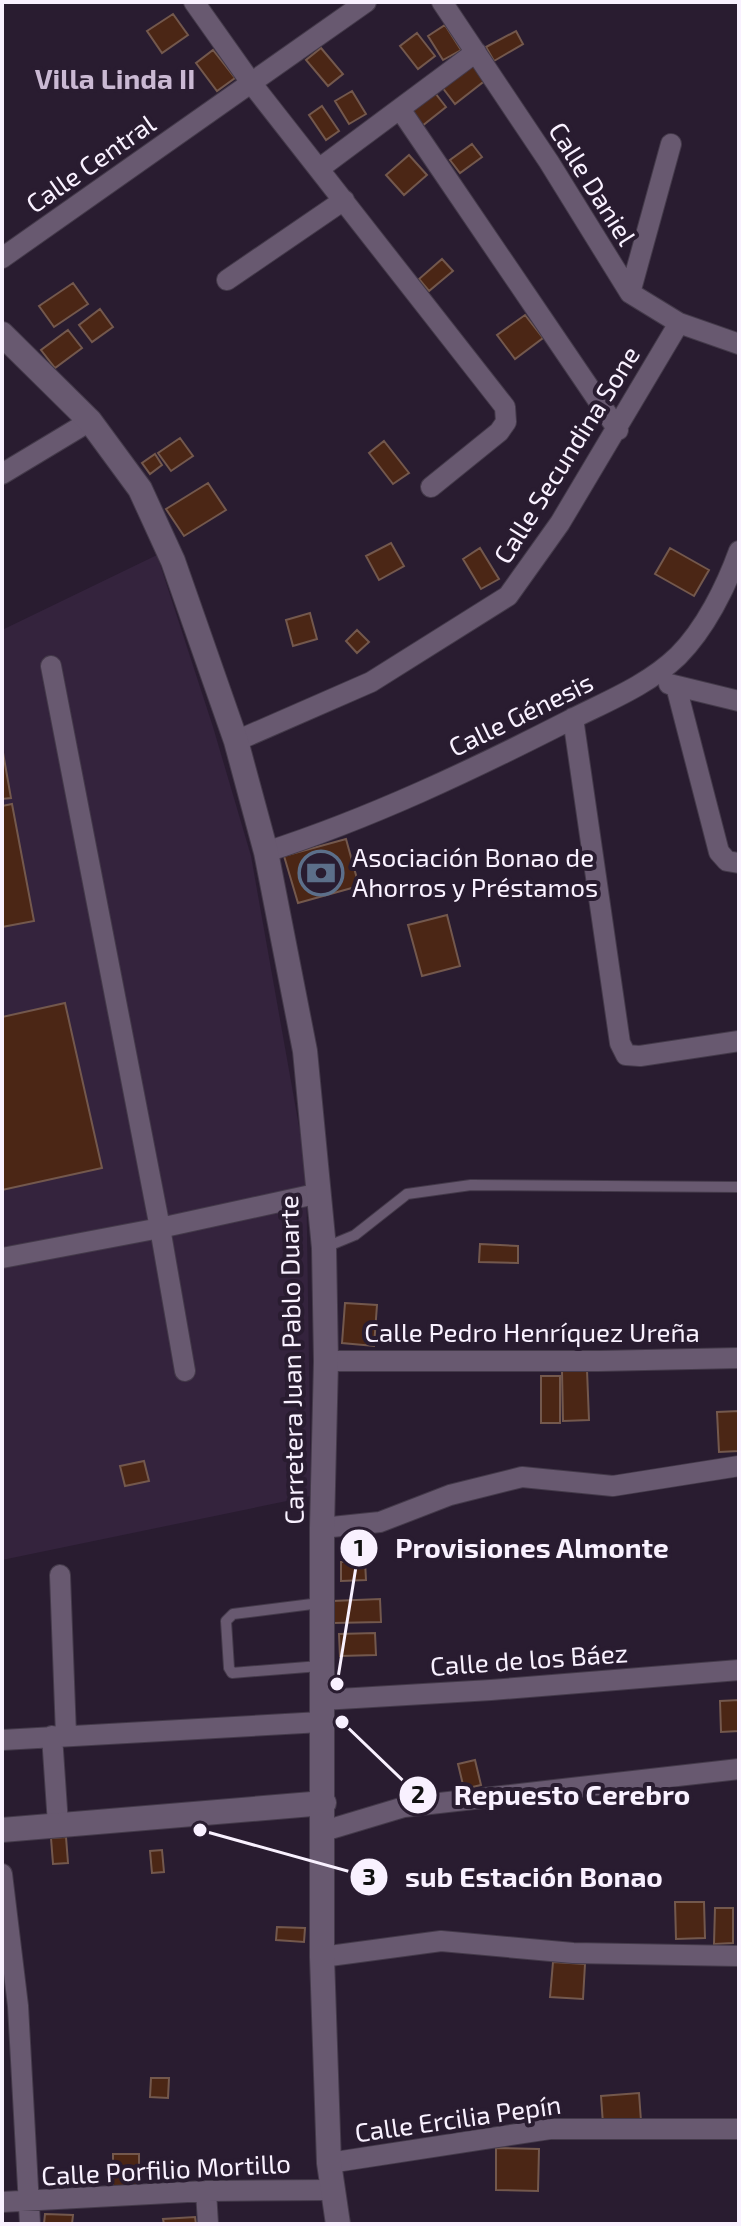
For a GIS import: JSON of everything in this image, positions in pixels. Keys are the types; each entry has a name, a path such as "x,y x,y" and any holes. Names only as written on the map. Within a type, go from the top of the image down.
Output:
{"main road":[{"name":"Carretera Juan Pablo Duarte","path":"2,334 90,421 140,489 173,561 236,741 266,852 305,1051 324,1248 322,1957 329,2163 338,2224"},
{"path":"2,1830 324,1803"}],"street":[{"path":"194,2 252,84 505,407 506,422 499,432 431,487"},
{"name":"Calle Central","path":"2,258 366,2"},
{"name":"Calle Daniel","path":"442,2 630,293 679,323 739,344"},
{"path":"320,168 476,52"},
{"path":"400,109 618,430"},
{"path":"630,293 671,144"},
{"path":"227,280 344,200"},
{"name":"Calle Secundina Sone","path":"236,741 371,682 508,596 560,523 679,323"},
{"path":"2,474 90,421"},
{"name":"Calle Génesis","path":"266,852 327,832 477,767 649,679 678,655 699,630 739,551"},
{"path":"51,666 185,1371"},
{"path":"649,679 739,701"},
{"path":"676,686 719,852 727,861 739,863"},
{"path":"573,718 620,1043 626,1055 640,1056 739,1041"},
{"path":"2,1258 320,1193"},
{"name":"Calle Pedro Henríquez Ureña","path":"326,1361 739,1358"},
{"path":"322,1528 380,1522 450,1495 522,1477 613,1486 739,1466"},
{"path":"58,1824 60,1575"},
{"name":"Calle de los Báez","path":"2,1740 322,1711 491,1690 739,1670"},
{"path":"324,1831 404,1807 739,1769"},
{"path":"2,1874 10,2006 24,2100 30,2224"},
{"path":"322,1957 441,1941 573,1953 739,1956"},
{"path":"2,2099 24,2100"},
{"name":"Calle Ercilia Pepín","path":"329,2163 550,2129 739,2129"},
{"name":"Calle Porfilio Mortillo","path":"2,2202 206,2191 332,2190"},
{"path":"206,2191 208,2224"}],"lane":[{"path":"324,1248 355,1235 407,1194 471,1185 739,1187"},
{"path":"322,1602 233,1614 226,1621 229,1668 232,1673 322,1666"}],"shaded area":[{"path":"157,555 251,856 306,1166 311,1496 2,1560 2,630"}],"building":[{"path":"173,14 188,35 162,53 147,31"},
{"path":"445,25 461,50 443,60 428,36"},
{"path":"516,31 523,44 494,61 486,47"},
{"path":"417,33 435,56 418,69 400,46"},
{"path":"321,48 343,74 328,86 306,60"},
{"path":"213,50 235,78 217,91 196,63"},
{"path":"473,62 487,79 455,104 442,87"},
{"path":"432,89 446,107 422,126 408,108"},
{"path":"352,91 366,114 349,124 335,101"},
{"path":"322,106 339,131 326,140 309,115"},
{"path":"472,144 482,157 460,173 450,160"},
{"path":"409,155 427,175 404,195 386,175"},
{"path":"442,259 453,271 429,291 419,279"},
{"path":"73,283 88,304 54,327 39,306"},
{"path":"100,309 113,327 92,342 79,325"},
{"path":"525,315 543,338 515,359 497,335"},
{"path":"68,330 82,348 55,368 41,350"},
{"path":"180,438 193,456 171,471 158,453"},
{"path":"384,441 409,473 393,484 369,453"},
{"path":"155,454 162,465 150,474 142,463"},
{"path":"208,483 226,510 184,536 166,509"},
{"path":"391,543 404,566 379,580 366,556"},
{"path":"480,548 499,579 481,589 463,559"},
{"path":"670,548 709,570 694,596 655,574"},
{"path":"310,613 317,639 293,646 286,620"},
{"path":"357,630 369,642 357,653 346,641"},
{"path":"2,747 11,798 2,799"},
{"path":"12,804 34,921 2,927 2,806"},
{"path":"346,839 359,886 298,903 284,856"},
{"path":"447,915 460,966 422,976 408,925"},
{"path":"65,1003 102,1168 2,1190 2,1017"},
{"path":"480,1244 518,1246 518,1263 479,1262"},
{"path":"345,1303 377,1305 374,1346 342,1343"},
{"path":"587,1370 589,1420 563,1421 562,1371"},
{"path":"541,1376 560,1376 560,1423 541,1423"},
{"path":"739,1411 739,1451 719,1452 717,1412"},
{"path":"144,1461 149,1481 125,1486 120,1466"},
{"path":"365,1561 366,1580 341,1581 341,1562"},
{"path":"380,1599 381,1622 333,1623 332,1601"},
{"path":"375,1633 376,1655 340,1656 339,1634"},
{"path":"739,1700 739,1731 721,1732 720,1701"},
{"path":"475,1760 481,1785 464,1789 458,1764"},
{"path":"66,1837 68,1863 53,1864 51,1838"},
{"path":"162,1850 164,1872 152,1873 150,1851"},
{"path":"675,1902 704,1902 705,1938 676,1939"},
{"path":"715,1908 733,1908 733,1943 714,1944"},
{"path":"277,1927 305,1928 304,1942 276,1940"},
{"path":"553,1962 585,1964 583,1999 550,1997"},
{"path":"151,2078 169,2078 168,2098 150,2097"},
{"path":"639,2093 641,2121 603,2124 601,2096"},
{"path":"496,2148 539,2149 538,2191 496,2190"},
{"path":"113,2154 139,2154 139,2188 113,2188"},
{"path":"45,2214 73,2215 72,2224 44,2224"},
{"path":"195,2217 196,2224 164,2224 163,2219"}],"place":[{"name":"Asociación Bonao de Ahorros y Préstamos","path":"321,873"},
{"name":"Provisiones Almonte","path":"337,1684"},
{"name":"Repuesto Cerebro","path":"342,1722"},
{"name":"sub Estación Bonao","path":"200,1830"}],"district":[{"name":"Villa Linda II","path":"115,79"}]}
